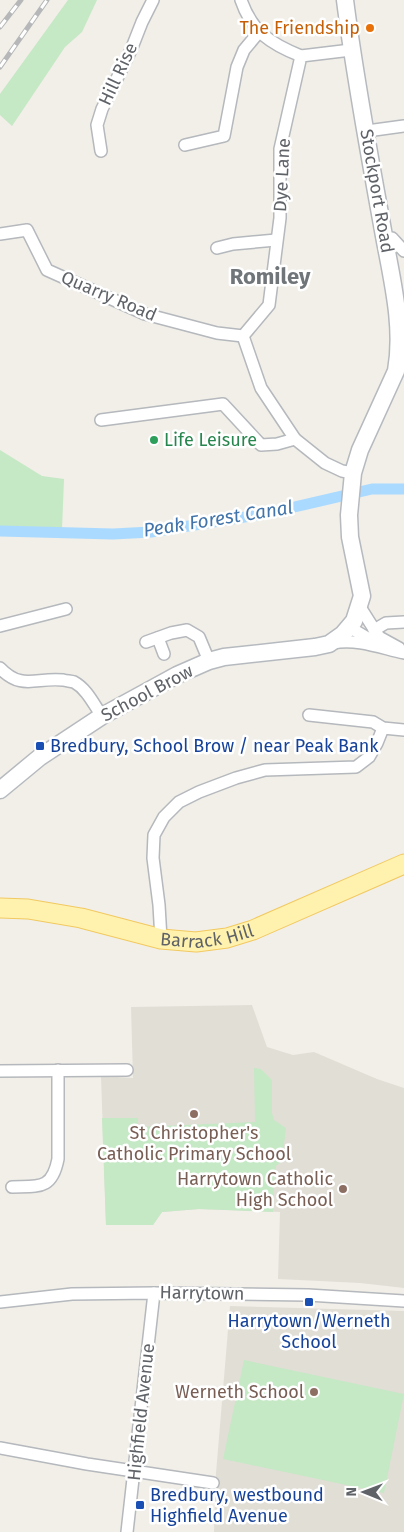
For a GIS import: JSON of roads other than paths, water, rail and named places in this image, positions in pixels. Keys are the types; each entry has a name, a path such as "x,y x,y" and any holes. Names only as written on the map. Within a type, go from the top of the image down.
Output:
{"main road":[{"name":"Stockport Road","path":"345,0 384,238 399,316 402,350 396,371 360,450 352,476 349,515 350,537 362,590 360,607"},
{"path":"322,645 343,634 354,621 360,607"},
{"name":"School Brow","path":"0,790 40,758 102,716 177,675 209,660 322,645"},
{"name":"Barrack Hill","path":"0,908 28,909 80,918 161,939 196,942 253,930 404,864"}],"street":[{"name":"Hill Rise","path":"101,151 96,125 102,108 153,0"},
{"path":"241,0 246,14 259,32 278,46 301,56 352,50"},
{"path":"186,145 224,136 237,67 244,50 259,32"},
{"name":"Dye Lane","path":"243,336 268,306 280,218 280,149 301,56"},
{"path":"367,131 404,126"},
{"name":"Quarry Road","path":"0,234 27,230 47,270 145,314 217,333 243,336"},
{"path":"384,238 392,238 404,251"},
{"path":"217,248 233,244 276,240"},
{"path":"243,336 261,388 295,439 325,463 352,476"},
{"path":"101,420 222,404 262,445 277,444 295,439"},
{"path":"360,607 374,630 386,641 404,652"},
{"path":"0,626 66,609"},
{"path":"374,630 386,624 404,622"},
{"path":"348,627 389,650"},
{"path":"146,642 187,630 199,637 209,660"},
{"path":"158,638 164,654"},
{"path":"322,645 345,641 404,652"},
{"path":"0,668 9,678 24,682 59,680 73,682 83,689 102,716"},
{"path":"309,715 373,722 383,728 404,730"},
{"path":"161,939 153,858 154,835 164,817 179,802 208,788 265,770 356,766 369,757 383,728"},
{"path":"12,1187 38,1186 48,1182 56,1173 58,1159 58,1070"},
{"path":"0,1071 127,1070"},
{"name":"Harrytown","path":"0,1302 72,1294 154,1293 308,1295 404,1301"},
{"name":"Highfield Avenue","path":"127,1532 154,1293"},
{"path":"0,1448 213,1483"}],"waterway":[{"name":"Peak Forest Canal","path":"0,531 113,534 151,532 264,514 372,489 404,489"}],"railway":[{"path":"0,27 21,0"},
{"path":"0,67 47,0"}],"place":[{"name":"The Friendship","path":"370,28"},
{"name":"Life Leisure","path":"154,440"},
{"name":"Bredbury, School Brow / near Peak Bank","path":"40,746"},
{"name":"St Christopher's Catholic Primary School","path":"194,1114"},
{"name":"Harrytown Catholic High School","path":"343,1189"},
{"name":"Harrytown/Werneth School","path":"309,1302"},
{"name":"Werneth School","path":"314,1392"},
{"name":"Bredbury, westbound Highfield Avenue","path":"140,1505"}],"district":[{"name":"Romiley","path":"270,276"}]}
